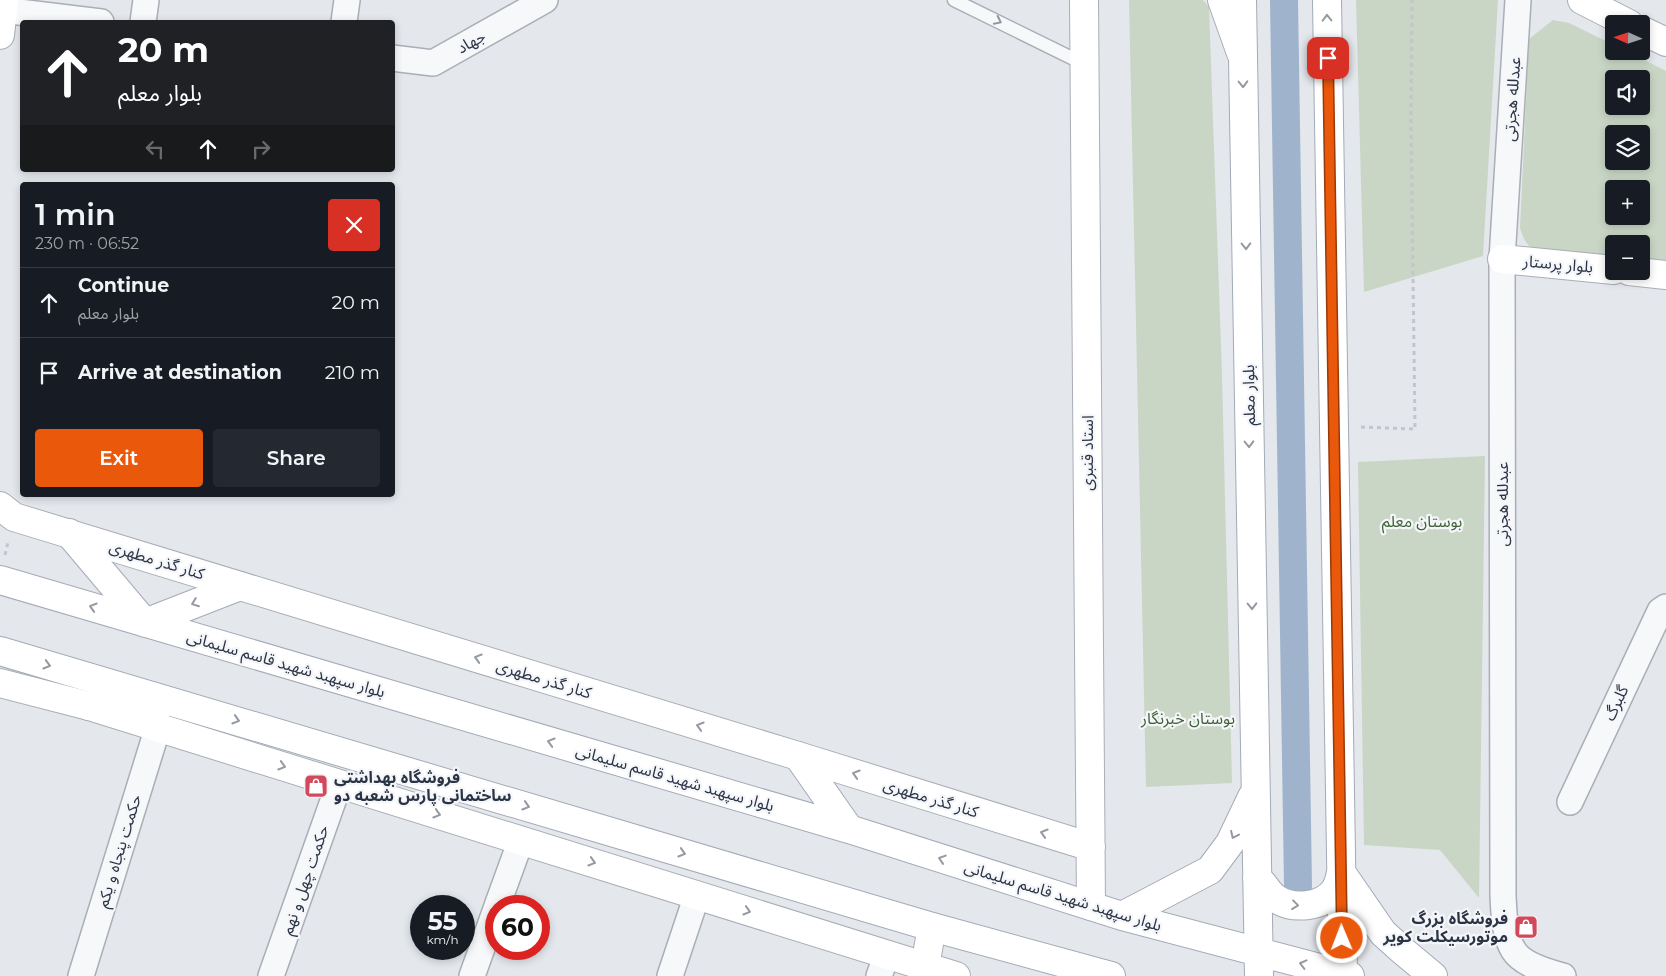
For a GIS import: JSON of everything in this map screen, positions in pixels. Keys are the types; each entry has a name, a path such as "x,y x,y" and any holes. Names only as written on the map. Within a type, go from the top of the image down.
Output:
{"main road":[{"name":"استاد قنبری","path":"1084,0 1091,906"},
{"path":"1222,0 1243,57"},
{"name":"بلوار معلم","path":"1242,0 1258,964"},
{"path":"1327,0 1341,872 1346,975"},
{"path":"1582,0 1611,15"},
{"path":"1650,34 1666,42"},
{"name":"بلوار پرستار","path":"1502,259 1605,269"},
{"path":"1650,273 1666,275"},
{"name":"کنار گذر مطهری","path":"7,512 69,534 798,756 1091,848"},
{"path":"69,534 145,623 240,586"},
{"name":"بلوار سپهبد شهید قاسم سلیمانی","path":"2,569 145,623 848,830 1122,916 1258,964 1346,975"},
{"path":"0,651 932,927 1110,976"},
{"path":"0,683 89,706 697,895 883,965 925,966 956,976"},
{"path":"89,706 195,708"},
{"path":"798,756 848,830"},
{"path":"1122,916 1210,870 1230,844 1255,791"},
{"path":"1257,878 1261,880 1274,898 1295,906 1306,906 1317,903 1335,890 1341,872"},
{"path":"1341,872 1383,933 1433,976"},
{"path":"925,966 932,927"}],"street":[{"path":"143,20 146,0"},
{"path":"344,20 347,0"},
{"name":"جهاد","path":"395,58 433,63 544,0"},
{"name":"عبدلله هجرتی","path":"1518,0 1502,259 1503,886 1505,926 1514,952 1545,971 1563,976"},
{"path":"2,15 73,20"},
{"name":"گلبرگ","path":"1570,802 1660,611 1666,607"},
{"name":"حکمت پنجاه و یکم","path":"81,976 158,727"},
{"name":"حکمت چهل و نهم","path":"271,976 339,784"},
{"path":"502,895 521,840"},
{"path":"670,976 697,895"},
{"path":"472,976 485,941"}],"lane":[{"path":"954,0 1084,64"}],"path":[{"path":"1334,427 1415,428 1411,119 1412,0"},
{"path":"2,569 7,512"}],"green space":[{"name":"بوستان خبرنگار","path":"1129,0 1203,0 1209,7 1222,375 1232,783 1146,787"},
{"path":"1356,0 1498,0 1483,256 1364,292"},
{"path":"1553,20 1569,23 1605,41 1605,60 1645,60 1666,71 1666,263 1650,261 1650,235 1605,235 1605,257 1534,251 1525,241 1520,228 1529,39"},
{"name":"بوستان معلم","path":"1485,456 1479,898 1440,850 1364,845 1358,462"}],"waterway":[{"path":"1284,0 1298,886"}],"place":[{"name":"فروشگاه بهداشتی ساختمانی پارس شعبه دو","path":"316,786"},
{"name":"فروشگاه بزرگ موتورسیکلت کویر","path":"1526,927"}],"route":[{"path":"1328,58 1342,938"}]}
